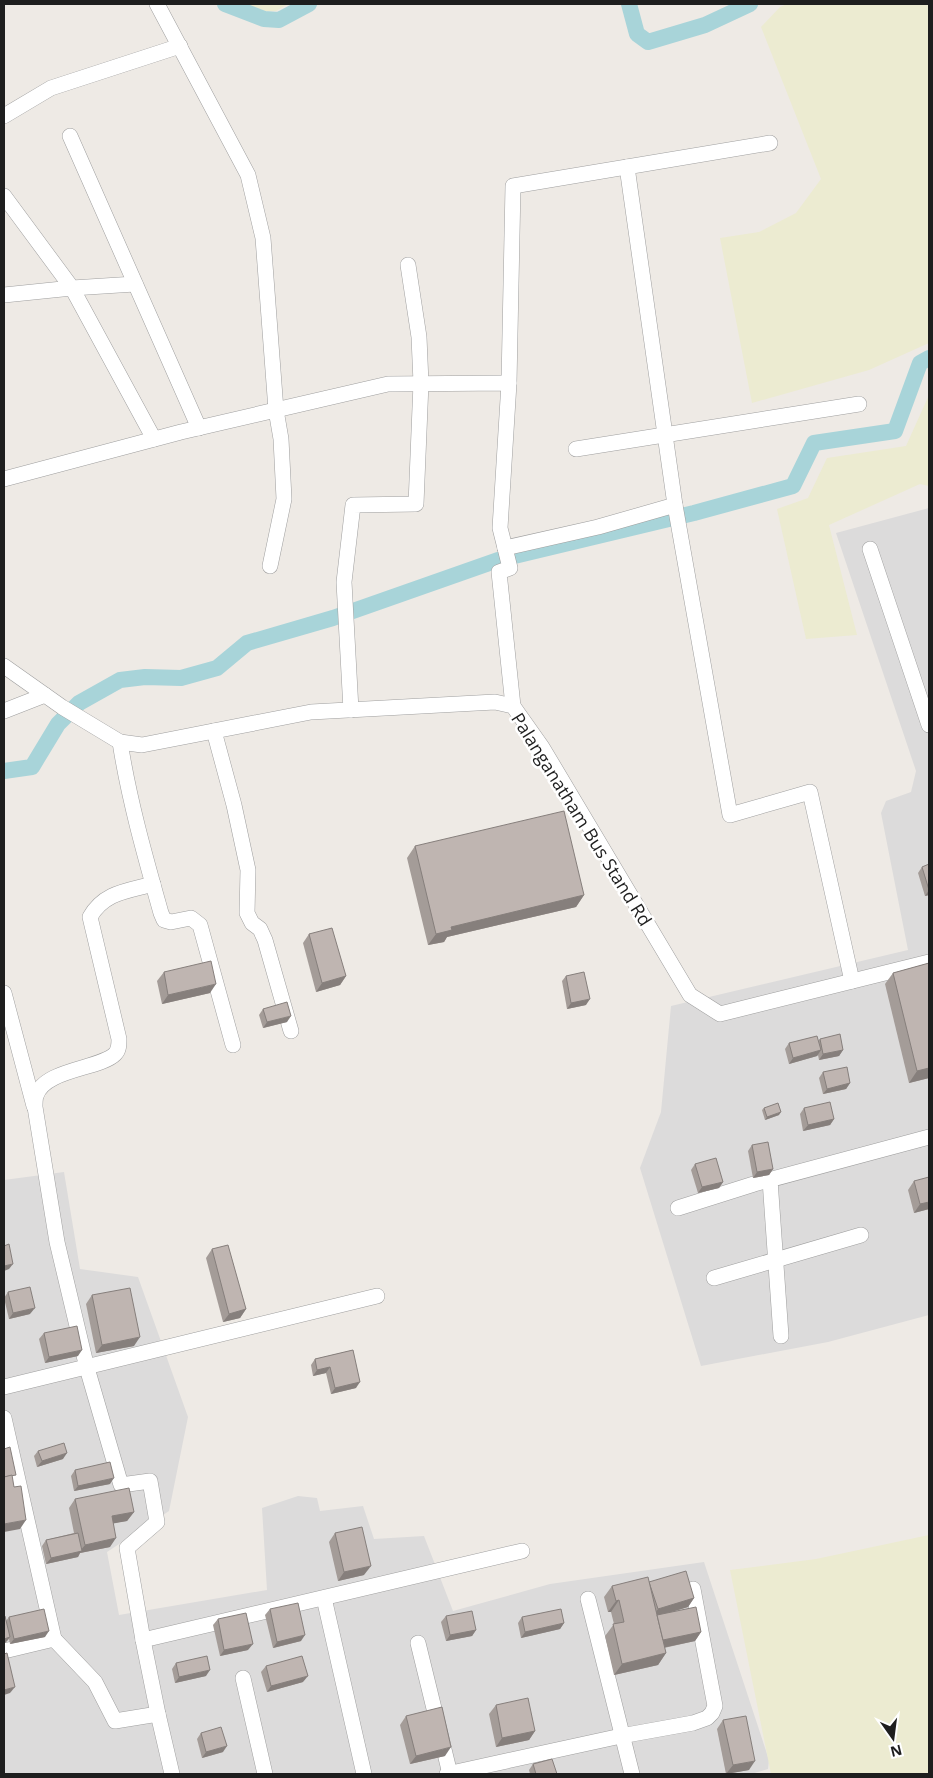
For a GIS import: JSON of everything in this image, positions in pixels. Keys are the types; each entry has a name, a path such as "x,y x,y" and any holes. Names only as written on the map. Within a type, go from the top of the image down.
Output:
{"street":[{"path":"157,4 248,175 263,238 276,410 281,439 284,499 270,566"},
{"path":"4,116 51,88 180,46"},
{"path":"70,136 199,428"},
{"path":"513,706 499,572 510,568 500,528 509,382 513,186 770,143"},
{"path":"627,167 675,505 730,815 810,792 852,981"},
{"path":"4,196 72,288 154,439"},
{"path":"350,710 344,582 353,505 416,504 421,383 419,337 408,265"},
{"path":"4,295 135,284"},
{"path":"4,479 154,439 388,384 509,382"},
{"path":"576,449 859,404"},
{"path":"506,548 598,527 675,505"},
{"path":"870,549 929,725"},
{"name":"Palanganatham Bus Stand Rd","path":"4,666 62,707 120,742 142,745 311,712 495,702 513,706 542,747 690,995 720,1014 929,962"},
{"path":"4,710 45,695"},
{"path":"214,731 234,805 248,870 247,913 252,923 260,929 265,940 291,1031"},
{"path":"120,742 126,784 164,920 171,922 191,918 200,925 233,1045"},
{"path":"35,1108 36,1094 56,1077 77,1068 107,1060 116,1054 119,1047 119,1039 90,917 95,909 111,896 153,884"},
{"path":"4,993 35,1108 58,1242 87,1368 121,1485 150,1481 157,1522 127,1548 143,1640 172,1774"},
{"path":"678,1208 770,1180 929,1138"},
{"path":"770,1180 781,1336"},
{"path":"714,1278 861,1235"},
{"path":"4,1387 377,1296"},
{"path":"4,1418 54,1639 95,1682 115,1721 158,1714"},
{"path":"143,1640 522,1552"},
{"path":"418,1643 449,1774 621,1736 693,1724 707,1718 715,1706 693,1589"},
{"path":"324,1598 364,1774"},
{"path":"588,1599 632,1774"},
{"path":"4,1651 54,1639"},
{"path":"242,1678 265,1774"}],"shaded area":[{"path":"929,508 929,1315 828,1342 701,1366 640,1168 661,1112 671,1006 908,950 881,813 886,801 911,792 916,771 836,533"},
{"path":"64,1172 80,1269 138,1277 188,1417 169,1511 107,1552 119,1615 267,1590 262,1508 298,1496 317,1498 320,1511 363,1506 374,1539 424,1536 453,1611 550,1584 704,1562 769,1760 768,1769 751,1774 4,1774 4,1180"}],"green space":[{"path":"246,4 288,4 276,11 265,11"},
{"path":"787,4 929,4 929,343 869,370 752,403 720,238 759,232 796,213 821,179 761,27 780,7"},
{"path":"929,395 929,486 920,484 829,525 857,635 806,639 777,509 808,498 827,458 906,446"},
{"path":"929,1535 929,1774 771,1774 730,1570 816,1559"}],"building":[{"path":"564,811 584,895 451,927 452,930 436,934 415,846"},
{"path":"929,864 929,890 922,867"},
{"path":"332,928 346,976 322,983 309,934"},
{"path":"211,961 216,984 168,995 164,972"},
{"path":"929,963 929,1068 917,1071 893,973"},
{"path":"584,972 590,999 571,1003 566,976"},
{"path":"287,1002 291,1016 267,1022 263,1009"},
{"path":"840,1034 843,1050 823,1054 820,1039"},
{"path":"817,1036 821,1050 793,1058 789,1043"},
{"path":"847,1067 850,1083 827,1089 823,1072"},
{"path":"830,1102 834,1119 808,1125 804,1108"},
{"path":"778,1103 781,1112 767,1117 764,1108"},
{"path":"768,1142 773,1169 757,1172 752,1145"},
{"path":"716,1158 723,1182 702,1187 695,1164"},
{"path":"929,1177 929,1202 920,1204 914,1181"},
{"path":"9,1244 13,1264 4,1266 4,1246"},
{"path":"228,1245 246,1309 229,1314 212,1249"},
{"path":"30,1287 35,1308 13,1313 8,1292"},
{"path":"130,1288 140,1337 102,1345 92,1295"},
{"path":"77,1326 82,1350 49,1357 44,1333"},
{"path":"353,1350 360,1382 335,1388 330,1367 317,1370 315,1359"},
{"path":"64,1443 67,1453 42,1461 38,1451"},
{"path":"10,1447 16,1475 4,1477 4,1449"},
{"path":"110,1462 114,1478 78,1486 75,1470"},
{"path":"12,1475 14,1487 21,1486 26,1520 4,1524 4,1477"},
{"path":"129,1488 134,1512 112,1516 116,1538 85,1545 75,1499"},
{"path":"362,1527 371,1566 344,1572 335,1533"},
{"path":"78,1533 82,1551 51,1558 46,1540"},
{"path":"686,1571 694,1598 658,1609 649,1582"},
{"path":"648,1577 666,1653 622,1664 613,1624 624,1622 619,1600 616,1601 612,1586"},
{"path":"298,1603 305,1635 277,1642 270,1609"},
{"path":"696,1607 701,1632 663,1640 657,1615"},
{"path":"44,1609 49,1631 14,1639 9,1617"},
{"path":"561,1609 564,1623 525,1632 522,1617"},
{"path":"472,1611 476,1630 450,1635 446,1616"},
{"path":"246,1613 253,1644 224,1650 218,1619"},
{"path":"4,1616 10,1637 4,1639"},
{"path":"7,1653 15,1687 4,1690 4,1654"},
{"path":"207,1656 210,1670 179,1677 176,1663"},
{"path":"302,1656 308,1676 271,1686 266,1666"},
{"path":"528,1698 535,1731 502,1738 496,1705"},
{"path":"442,1707 451,1747 416,1756 406,1716"},
{"path":"746,1716 755,1761 733,1765 723,1720"},
{"path":"221,1727 227,1746 206,1752 201,1733"},
{"path":"552,1759 557,1774 536,1774 533,1764"}],"waterway":[{"path":"225,4 264,19 279,20 309,4"},
{"path":"629,4 637,34 648,42 705,25 750,4"},
{"path":"4,771 32,767 58,724 79,703 120,680 145,677 181,678 217,668 247,643 333,618 498,560 694,513 793,486 814,443 895,431 920,363 929,358"}]}
